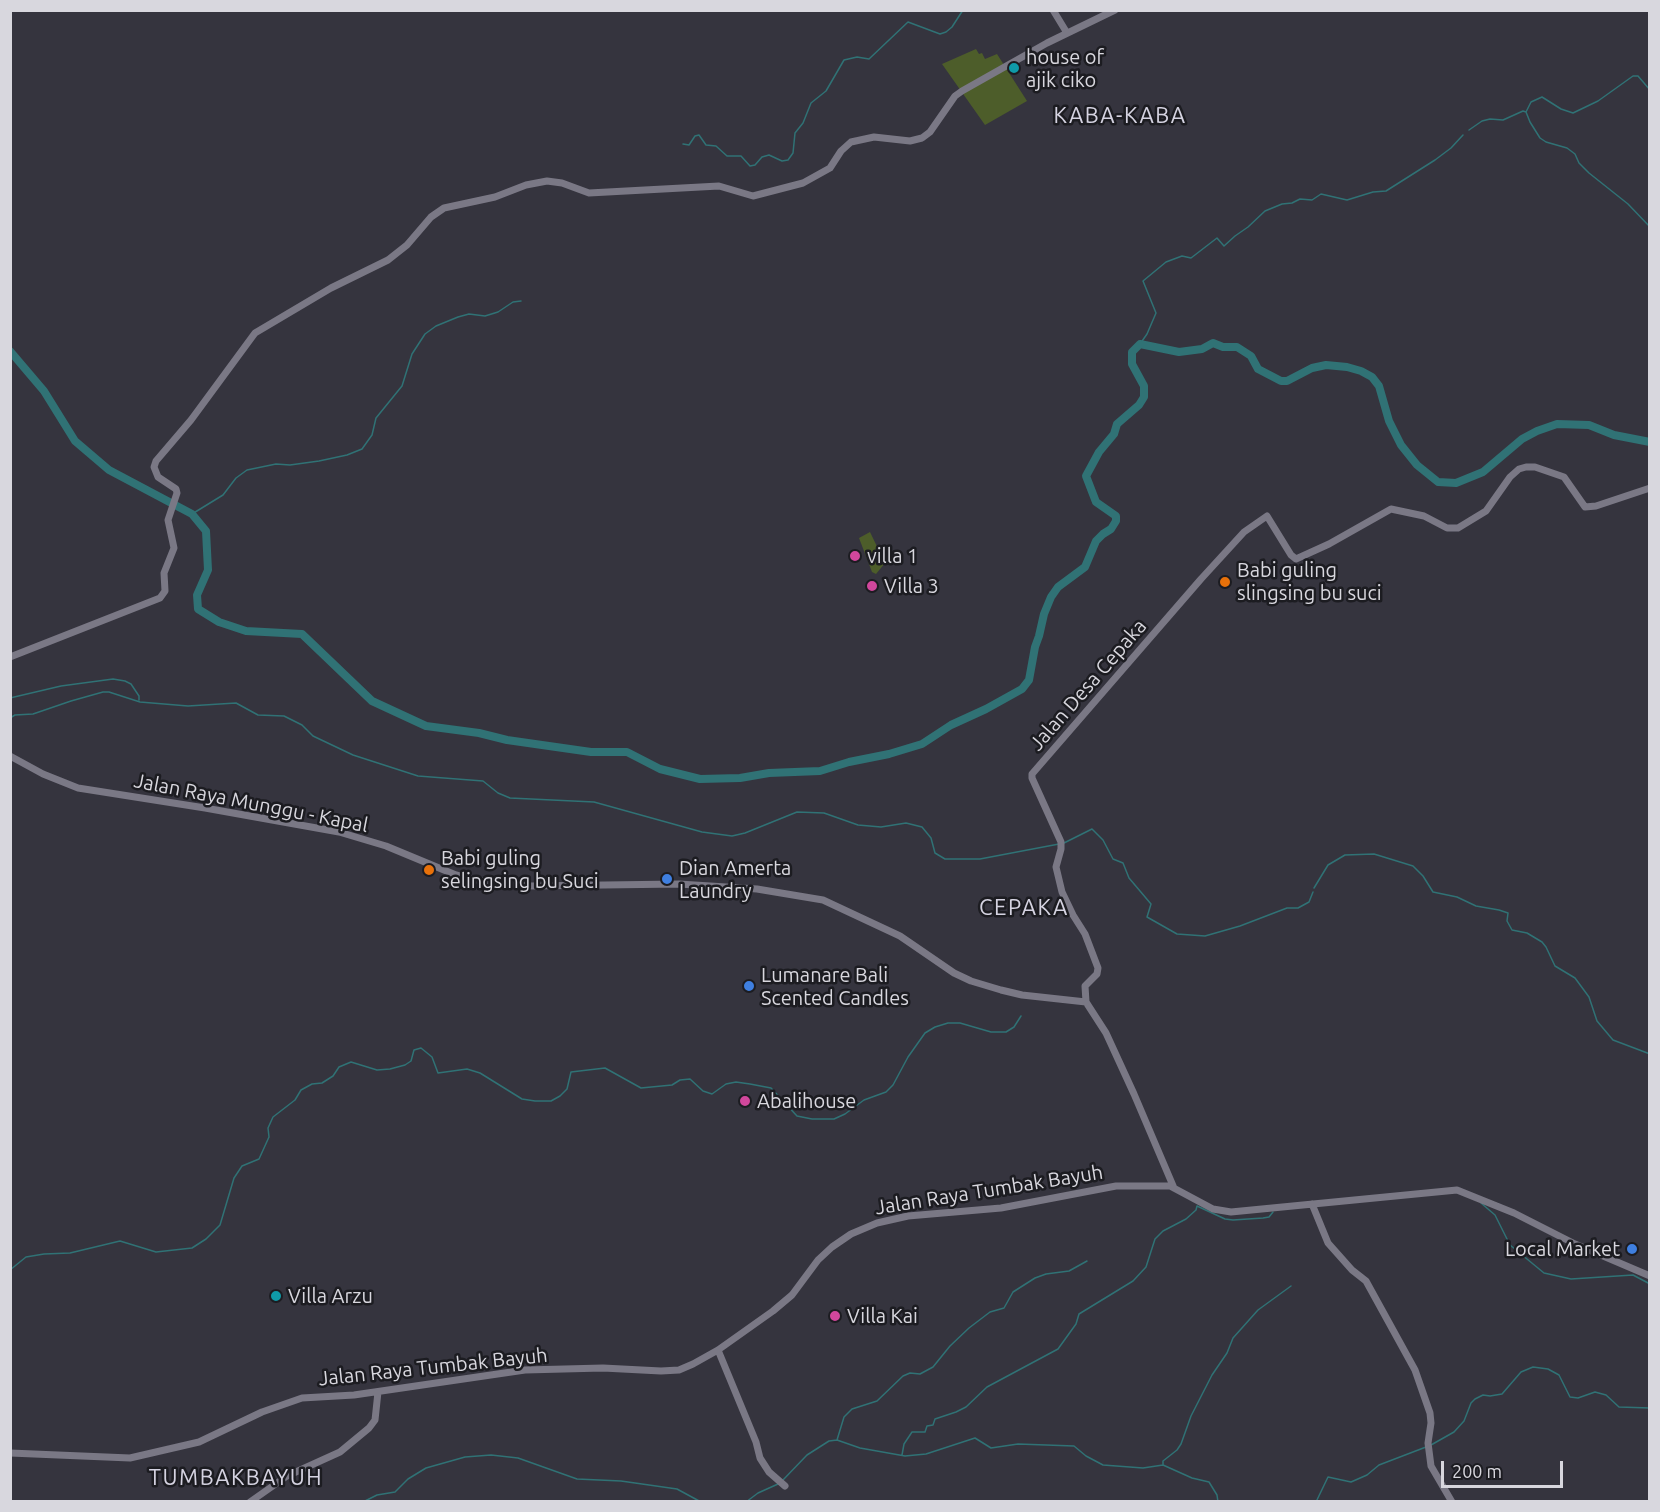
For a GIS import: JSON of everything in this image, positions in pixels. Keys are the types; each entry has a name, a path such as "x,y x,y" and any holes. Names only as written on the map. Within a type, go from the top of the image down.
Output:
{"street":[{"path":"1053,10 1067,33"},
{"path":"10,657 160,598 165,591 164,573 174,548 168,520 176,497 176,489 156,474 154,467 156,460 202,405 253,335 321,294 392,257 407,245 431,217 444,208 495,197 526,185 547,181 562,183 590,193 719,186 753,196 803,183 830,168 844,147 851,142 870,138 910,141 922,138 930,132 959,93 1067,33 1115,10"},
{"name":"Jalan Desa Cepaka","path":"1086,1002 1085,986 1096,976 1098,970 1087,936 1062,892 1056,867 1061,846 1032,774 1244,532 1267,516 1291,555 1296,559 1329,544 1390,510 1424,516 1449,529 1461,527 1486,511 1510,477 1523,467 1535,467 1564,477 1585,507 1596,506 1650,488"},
{"name":"Jalan Raya Munggu - Kapal","path":"10,756 43,774 78,788 339,832 386,846 456,875 475,880 529,886 679,884 757,889 807,896 840,907 900,936 954,973 971,981 1022,994 1086,1002"},
{"path":"1086,1002 1106,1033 1174,1188 1203,1204 1222,1211 1265,1210 1457,1190 1650,1276"},
{"path":"1162,1185 1167,1181 1168,1176"},
{"name":"Jalan Raya Tumbak Bayuh","path":"10,1453 123,1459 199,1442 262,1412 297,1399 378,1392 525,1370 606,1368 673,1371 693,1364 718,1350 792,1295 818,1260 832,1247 851,1234 877,1223 921,1215 1001,1208 1116,1186 1162,1185 1174,1188"},
{"path":"1312,1204 1328,1243 1352,1270 1366,1281 1415,1370 1430,1413 1428,1443 1433,1470 1452,1502"},
{"path":"718,1350 756,1442 760,1458 777,1480 785,1486"},
{"path":"250,1502 289,1474 338,1453 369,1428 375,1420 378,1392"}],"green space":[{"path":"976,49 985,59 997,54 1027,101 985,125 942,64"},
{"path":"870,532 885,563 876,574 872,572 859,538"}],"waterway":[{"path":"683,144 689,145 695,136 699,135 706,145 716,146 727,156 741,156 750,166 769,155 782,161 788,160 793,153 795,133 803,123 811,103 826,91 844,60 857,57 869,59 908,22 940,34 946,32 963,10"},
{"path":"1526,112 1531,102 1542,97 1561,109 1573,113 1598,101 1633,76 1638,76 1650,90"},
{"path":"1469,130 1482,121 1503,120 1523,111 1526,112 1540,138 1567,148 1575,154 1579,163 1589,173 1628,204 1650,227"},
{"path":"1140,344 1156,313 1143,281 1166,262 1182,256 1191,258 1217,238 1224,246 1265,211 1282,204 1300,199 1312,200 1321,194 1347,200 1373,192 1386,191 1435,160 1463,135"},
{"path":"192,514 223,495 236,478 247,470 276,464 290,465 319,461 362,449 372,435 376,418 402,386 412,354 425,334 436,326 458,317 469,314 485,316 498,312 513,302 521,301"},
{"path":"10,351 44,391 75,441 109,470 192,514 206,531 208,570 197,595 198,609 219,622 246,631 302,634 372,701 426,726 591,752 627,752 660,769 700,779 820,771 849,762 889,754 922,744 951,725 1022,689 1029,680 1035,647 1051,597 1058,587 1085,567 1096,541 1111,529 1116,521 1116,516 1096,502 1086,476 1099,452 1114,434 1117,424 1139,405 1144,397 1144,386 1132,364 1132,352 1140,344 1179,352 1202,349 1213,343 1223,347 1237,347 1251,356 1258,369 1281,381 1287,381 1312,368 1326,365 1361,371 1372,377 1379,386 1389,421 1401,445 1417,465 1438,482 1456,483 1483,472 1522,439 1557,424 1589,425 1614,435 1650,442"},
{"path":"10,698 61,686 113,679 131,684 139,700"},
{"path":"10,718 15,715 33,714 103,692 140,702 188,706 236,703 258,715 284,716 302,725 313,736 353,755 418,776 483,781 498,793 510,798 594,802 702,832 732,836 797,812 824,813 858,825 881,827 906,823 922,827 931,838 935,853 945,859 980,859 1059,844"},
{"path":"1064,843 1092,829 1103,840 1113,859 1123,863 1129,878 1151,904 1147,917 1177,934 1205,936 1240,926 1287,908 1298,908 1309,902 1313,892"},
{"path":"1314,888 1328,865 1345,855 1374,854 1413,866 1423,876 1433,892 1457,897 1476,906 1508,913 1507,921 1512,930 1527,933 1542,942 1555,966 1575,978 1589,997 1597,1021 1613,1040 1650,1054"},
{"path":"10,1270 26,1257 70,1253 120,1241 156,1252 192,1248 206,1239 220,1225 234,1178 242,1166 259,1159 269,1137 268,1128 273,1117 295,1100 301,1090 312,1084 322,1083 333,1076 339,1067 351,1062 377,1070 390,1069 411,1061 414,1050 421,1048 432,1057 438,1073 467,1069 480,1073 522,1099 535,1101 551,1101 560,1096 567,1089 571,1072 605,1068 641,1088 672,1085 680,1080 690,1079 703,1091 712,1094 726,1084 736,1082 771,1088 797,1116 834,1119 864,1100 886,1092 893,1085 908,1057 925,1033 935,1027 948,1023 960,1023 991,1032 1006,1032 1014,1027 1021,1016"},
{"path":"1481,1203 1495,1215 1510,1245 1544,1273 1571,1279 1633,1275 1650,1284"},
{"path":"902,1455 904,1444 912,1432 925,1432 927,1426 933,1425 935,1419 966,1407 987,1387 1058,1349 1076,1324 1079,1314 1133,1281 1146,1267 1155,1239 1163,1231 1186,1219 1196,1210 1197,1206 1225,1219 1233,1220 1269,1217 1273,1212"},
{"path":"837,1440 844,1417 852,1409 877,1401 903,1376 910,1373 920,1374 933,1367 969,1328 990,1312 1004,1308 1013,1292 1035,1278 1069,1271 1087,1261"},
{"path":"1163,1465 1163,1461 1181,1444 1191,1416 1212,1375 1227,1353 1233,1338 1258,1310 1291,1286"},
{"path":"1431,1445 1454,1432 1464,1421 1475,1399 1483,1395 1502,1394 1521,1372 1533,1367 1548,1369 1559,1375 1570,1397 1578,1398 1595,1392 1606,1395 1619,1407 1650,1408"},
{"path":"782,1481 807,1455 829,1441 837,1440 860,1448 905,1456 926,1454 975,1438 991,1448 1018,1444 1074,1446 1103,1465 1143,1468 1163,1465 1192,1478 1209,1482 1217,1495 1218,1502"},
{"path":"1316,1502 1328,1477 1351,1482 1367,1475 1379,1465 1426,1447"},
{"path":"363,1502 377,1495 395,1492 408,1479 426,1468 465,1457 491,1455 518,1458 577,1479 621,1481 677,1489 701,1502"},
{"path":"746,1502 758,1493 778,1484"}],"place":[{"name":"house of ajik ciko","path":"1014,68"},
{"name":"villa 1","path":"855,556"},
{"name":"Babi guling slingsing bu suci","path":"1225,582"},
{"name":"Villa 3","path":"872,586"},
{"name":"Babi guling selingsing bu Suci","path":"429,870"},
{"name":"Dian Amerta Laundry","path":"667,879"},
{"name":"Lumanare Bali Scented Candles","path":"749,986"},
{"name":"Abalihouse","path":"745,1101"},
{"name":"Local Market","path":"1632,1249"},
{"name":"Villa Arzu","path":"276,1296"},
{"name":"Villa Kai","path":"835,1316"}],"district":[{"name":"KABA-KABA","path":"1120,116"},
{"name":"CEPAKA","path":"1024,908"},
{"name":"TUMBAKBAYUH","path":"236,1478"}]}
